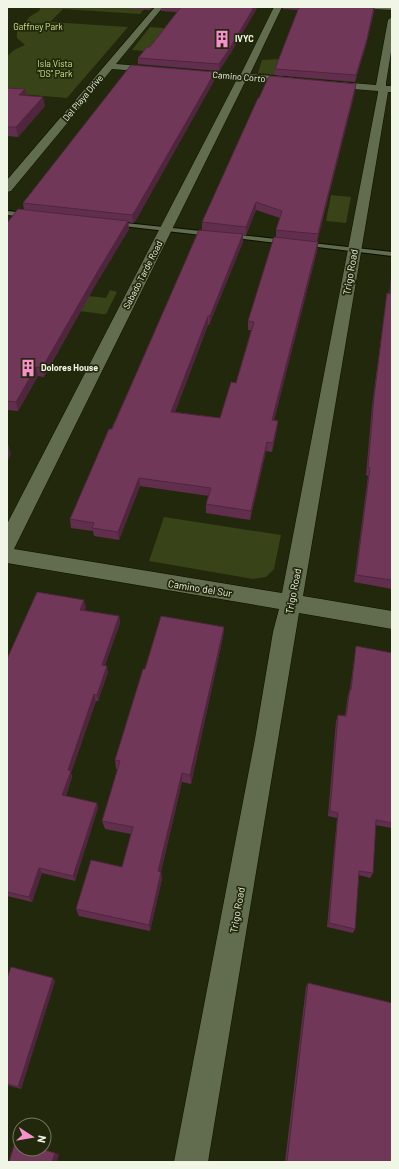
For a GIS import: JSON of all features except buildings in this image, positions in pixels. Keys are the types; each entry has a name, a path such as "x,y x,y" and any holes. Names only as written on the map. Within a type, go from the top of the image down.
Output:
{"street":[{"name":"Del Playa Drive","path":"7,188 159,7"},
{"name":"Sabado Tarde Road","path":"7,544 278,7"},
{"path":"373,7 392,8"},
{"name":"Trigo Road","path":"191,1162 266,746 284,632 291,602 381,104 387,88 381,83 392,20"},
{"name":"Camino Corto","path":"109,66 387,88"},
{"name":"Camino del Sur","path":"7,555 392,620"}],"lane":[{"path":"7,213 31,215"},
{"path":"110,224 214,234"},
{"path":"222,235 292,242"},
{"path":"300,243 392,254"}],"green space":[{"name":"Isla Vista \"DS\" Park","path":"41,7 146,7 140,14 63,9 50,22 128,27 67,98 7,93 7,56 14,50 25,45 17,38 17,31 29,17 39,11"},
{"path":"150,27 204,31 189,55 132,50"},
{"path":"279,59 286,76 258,73 262,60"},
{"path":"331,195 351,197 346,223 326,221"},
{"path":"29,289 106,298 110,290 117,292 106,314 102,314 20,303"},
{"path":"164,517 281,535 274,569 266,577 253,579 149,561"}],"place":[{"name":"IVYC","path":"222,39"},
{"name":"Dolores House","path":"28,368"}],"park label":[{"name":"Gaffney Park","path":"38,27"}]}
